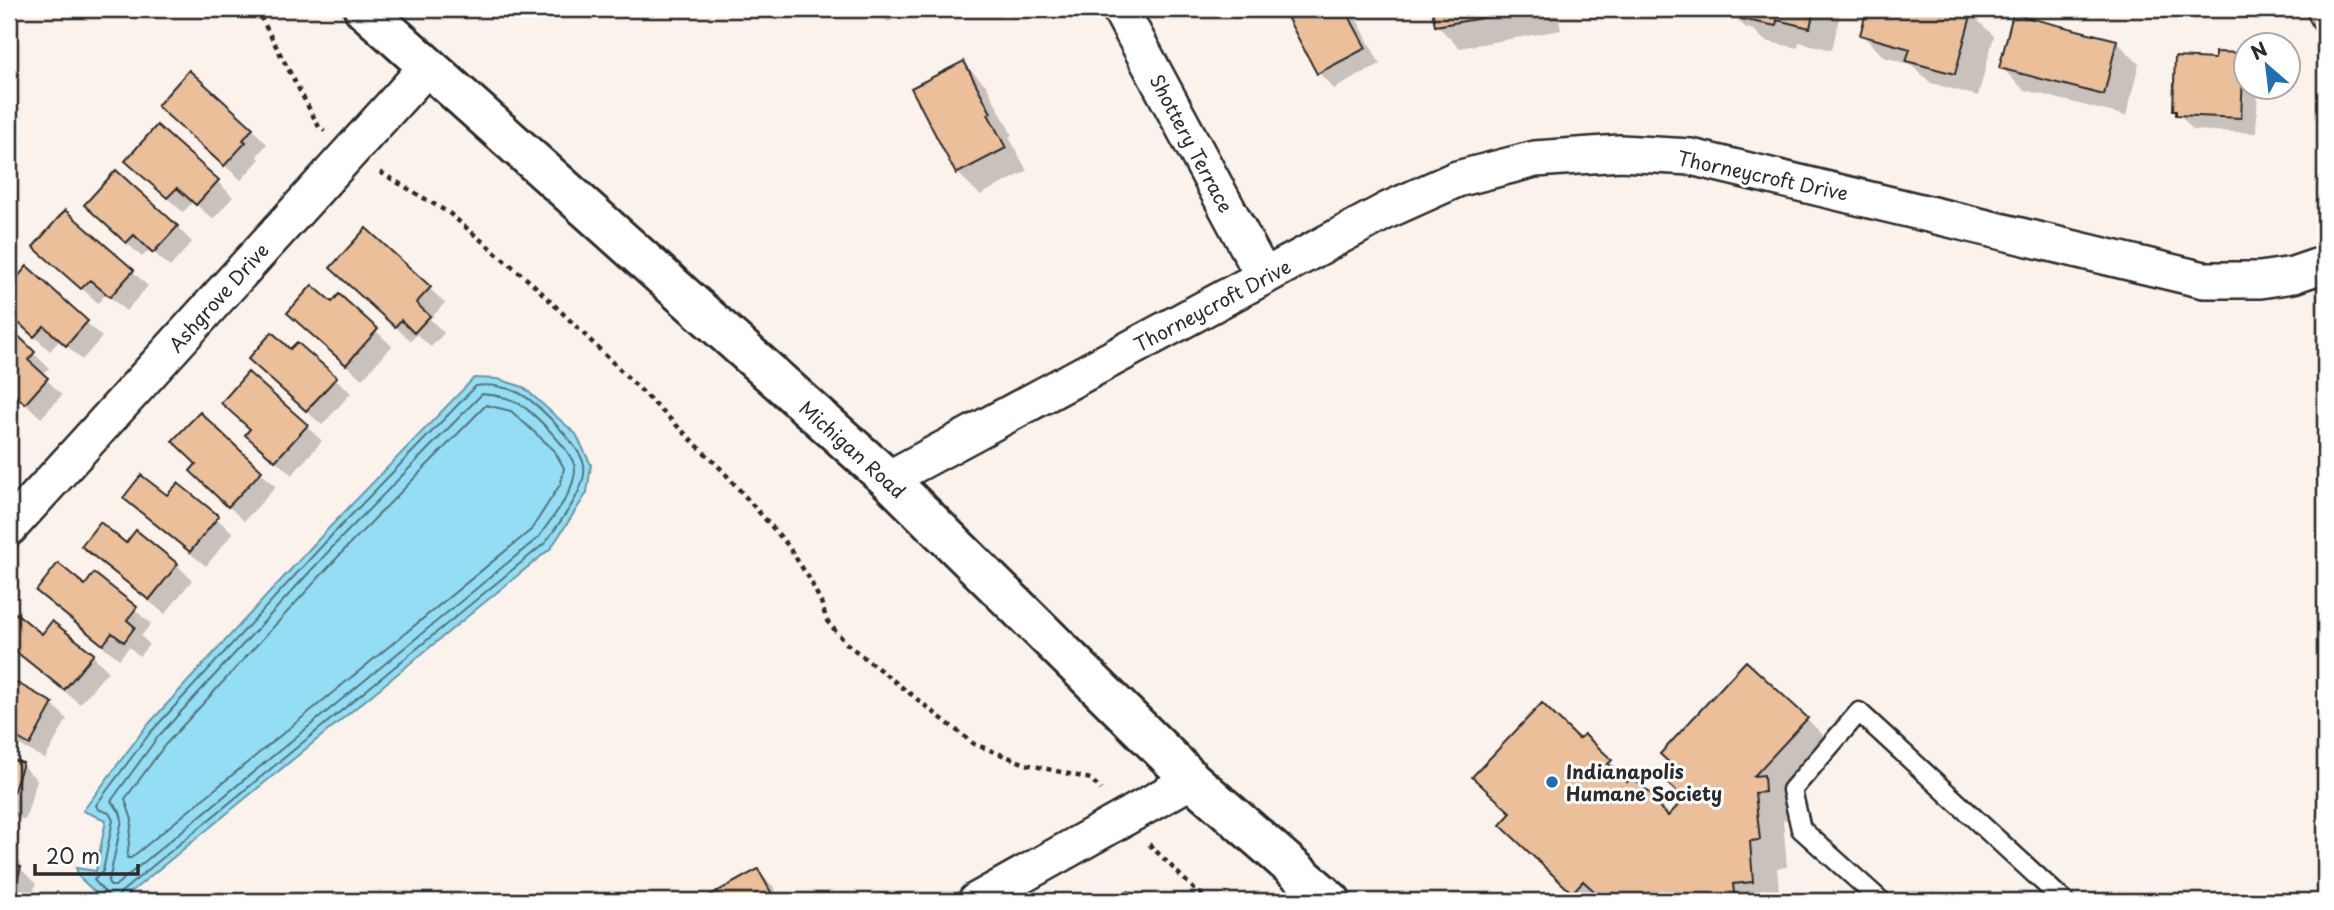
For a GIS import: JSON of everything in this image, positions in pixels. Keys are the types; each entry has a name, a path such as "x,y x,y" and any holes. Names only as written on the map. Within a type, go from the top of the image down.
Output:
{"main road":[{"name":"Michigan Road","path":"364,9 888,479 1192,780 1331,901"}],"street":[{"name":"Shottery Terrace","path":"1120,9 1264,277"},
{"name":"Ashgrove Drive","path":"9,528 428,66"},
{"name":"Thorneycroft Drive","path":"888,479 1388,210 1457,179 1535,159 1620,153 1691,157 2204,280 2284,277 2325,264"},
{"path":"976,901 1192,780"}],"lane":[{"path":"1881,901 1801,829 1792,790 1858,712 2064,901"}],"path":[{"path":"254,9 319,127 350,152 449,213 534,285 723,471 786,543 821,602 827,621 847,643 974,744 1026,764 1091,779 1185,880 1211,901"}],"water":[{"path":"474,378 498,379 523,387 576,434 591,465 587,493 551,548 120,901 104,901 79,877 76,868 96,871 106,820 83,811 145,728 328,529"}],"building":[{"path":"1293,9 1345,9 1366,48 1317,74 1288,19 1296,15"},
{"path":"1432,9 1536,9 1435,26"},
{"path":"1733,9 1814,9 1810,28 1777,20 1776,26 1741,19 1742,11"},
{"path":"1867,9 1959,9 1972,12 1955,74 1906,61 1910,49 1860,35"},
{"path":"2325,9 2325,33 2323,30 2317,34 2304,10"},
{"path":"2013,14 2117,40 2104,95 1999,68"},
{"path":"2215,52 2232,53 2232,102 2242,102 2241,118 2176,115 2176,110 2173,110 2175,57 2215,59"},
{"path":"964,61 1006,148 956,174 911,88"},
{"path":"189,70 253,128 243,140 246,142 224,166 157,106"},
{"path":"157,125 219,180 196,205 177,188 167,198 125,161"},
{"path":"116,170 178,226 153,253 134,235 126,243 84,205"},
{"path":"65,210 134,270 110,297 90,280 81,289 33,247"},
{"path":"366,228 431,287 416,303 430,316 414,333 401,320 395,327 330,268"},
{"path":"27,266 88,321 66,346 44,326 34,337 9,314 9,287"},
{"path":"312,285 332,302 339,294 378,329 346,365 287,313"},
{"path":"9,327 35,352 28,360 48,378 25,404 9,389"},
{"path":"272,332 290,349 297,342 337,377 306,411 248,359"},
{"path":"248,372 308,425 275,461 245,435 250,429 221,403"},
{"path":"200,412 262,471 228,507 190,471 196,464 172,441"},
{"path":"141,475 167,495 178,483 219,516 190,552 123,498"},
{"path":"100,522 126,543 136,530 178,564 149,600 81,546"},
{"path":"58,563 85,585 94,573 137,607 127,620 135,627 124,642 112,633 103,645 36,591"},
{"path":"16,613 42,634 52,621 94,654 64,690 9,646 9,622"},
{"name":"Indianapolis Humane Society","path":"1746,661 1808,718 1754,776 1764,775 1765,792 1755,793 1760,840 1750,841 1753,882 1733,884 1735,901 1605,901 1583,881 1572,893 1500,825 1511,813 1472,777 1542,703 1579,739 1584,734 1612,760 1608,764 1627,782 1632,777 1659,801 1656,804 1668,816 1684,799 1665,781 1676,769 1660,754"},
{"path":"10,679 53,703 30,745 9,733"},
{"path":"9,759 23,763 9,806"},
{"path":"9,863 21,867 15,888 9,886"},
{"path":"758,869 776,901 700,901"},
{"path":"1129,891 1134,901 1110,901"}],"place":[{"name":"Indianapolis Humane Society","path":"1552,782"}]}
